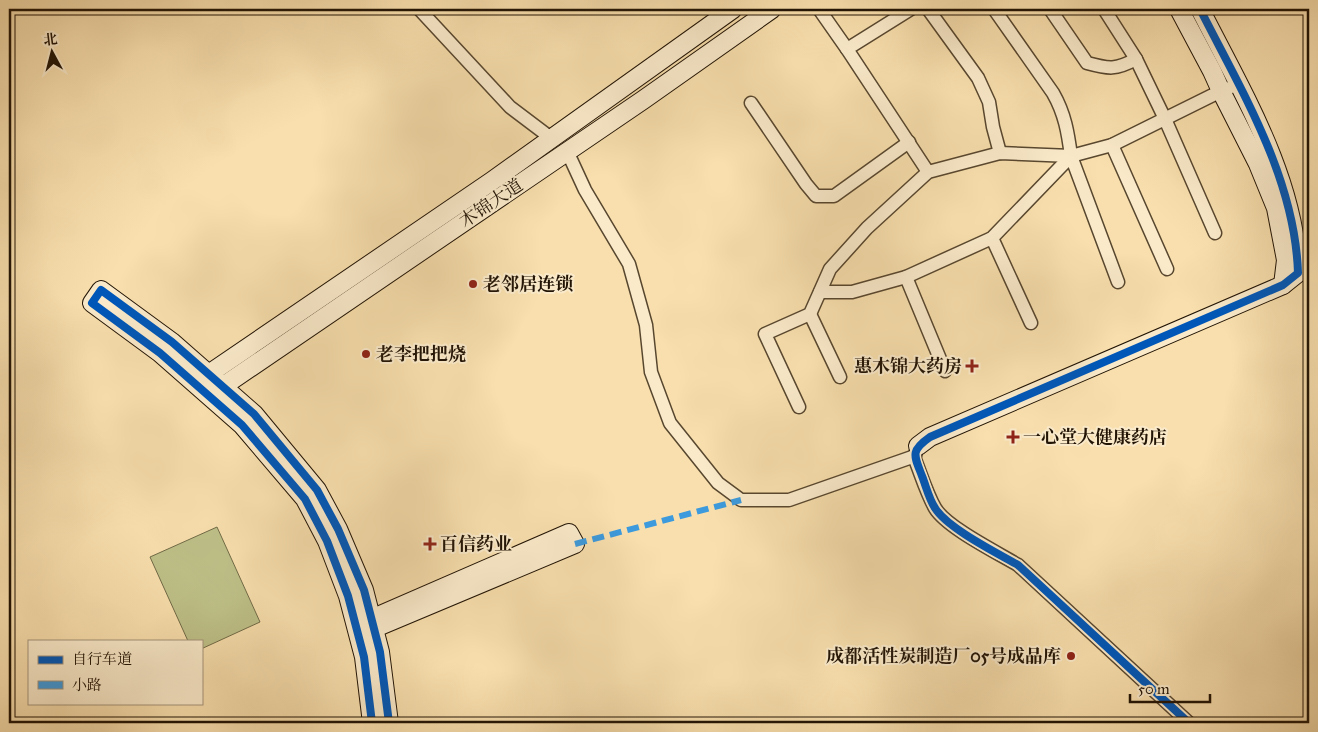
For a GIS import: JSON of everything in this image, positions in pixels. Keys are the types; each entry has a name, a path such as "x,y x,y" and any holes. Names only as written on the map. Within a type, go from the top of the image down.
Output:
{"street":[{"path":"419,9 510,107 551,138"},
{"name":"木锦大道","path":"202,379 492,181 733,9"},
{"name":"木锦大道","path":"216,391 772,9"},
{"path":"819,9 928,172"},
{"path":"847,49 911,9"},
{"path":"928,9 978,78 989,102 1000,153"},
{"path":"994,9 1061,107 1067,125 1072,156 1118,282"},
{"path":"1050,9 1087,63 1107,69 1122,67 1136,59"},
{"path":"1104,9 1136,59 1165,119 1215,233"},
{"path":"1179,9 1258,164 1276,208 1286,260 1283,285"},
{"path":"567,151 585,190 629,264 646,325 651,372 670,422 718,483 741,500 789,500 916,451 939,434 1283,285 1298,273 1289,206 1270,152 1200,9"},
{"path":"799,407 765,334 810,314 830,269 867,228 928,172 1000,153 1072,156 1112,145 1221,91 1239,86"},
{"path":"751,103 816,196 834,196 909,142"},
{"path":"1112,145 1167,269"},
{"path":"820,292 852,292 906,276 992,238 1072,156"},
{"path":"992,238 1031,323"},
{"path":"906,276 945,371"},
{"path":"202,379 172,342 101,290 92,303 160,353 202,379 216,391 305,499 327,541 348,596 380,652 388,723"},
{"path":"810,314 840,378"},
{"path":"916,451 936,509 952,525 1018,565 1189,723"},
{"path":"569,532 575,544 365,627 569,532"},
{"path":"365,627 364,657 372,723"}],"green space":[{"path":"217,527 260,622 202,649 202,640 188,640 150,557"}],"marked path":[{"path":"575,544 741,500"}],"cycle path":[{"path":"1189,723 1018,565 973,540 941,516 929,497 917,463 916,454 919,446 930,437 1283,285 1298,273 1295,238 1277,170 1249,104 1200,9"},
{"path":"372,723 364,657 348,596 327,541 305,499 242,425 160,353 92,303 101,290 172,342 254,414 317,490 338,529 364,590 380,652 389,723"}],"place":[{"name":"老邻居连锁","path":"473,284"},
{"name":"老李把把烧","path":"366,354"},
{"name":"惠木锦大药房","path":"972,366"},
{"name":"一心堂大健康药店","path":"1013,437"},
{"name":"百信药业","path":"430,544"},
{"name":"成都活性炭制造厂05号成品库","path":"1071,656"}]}
